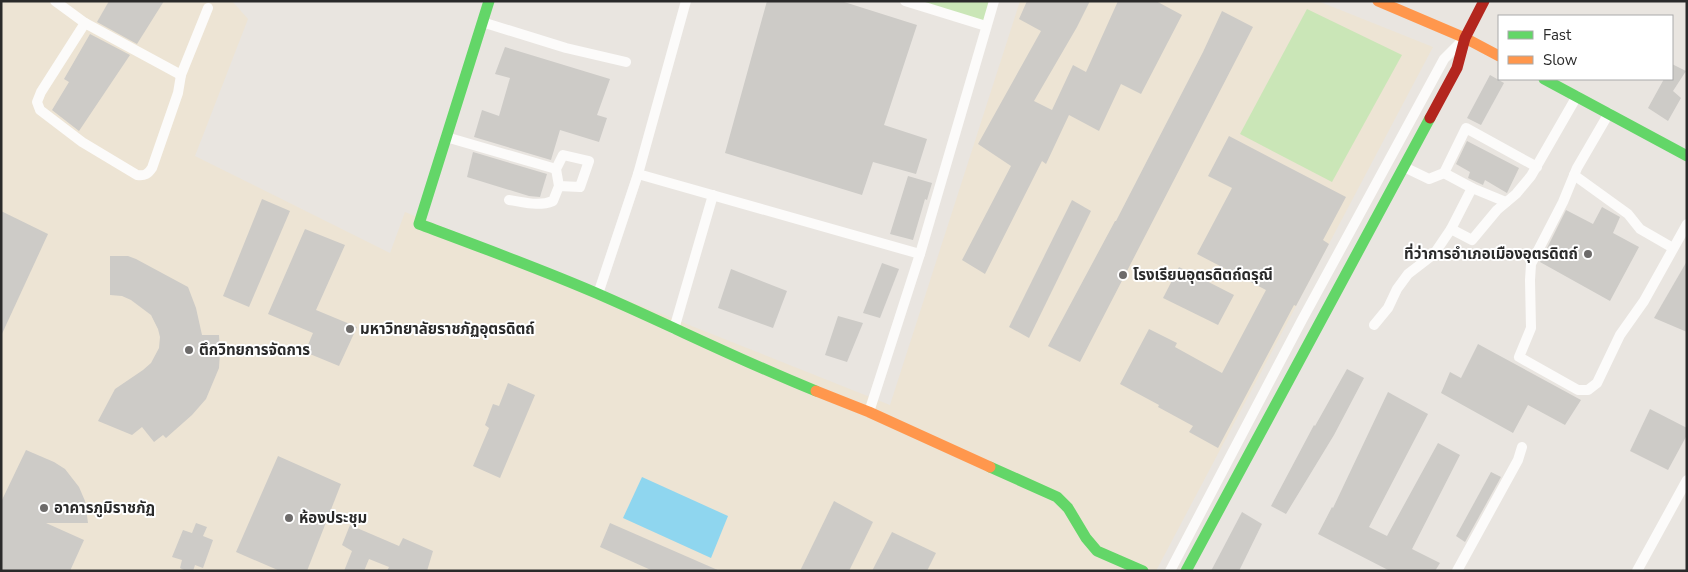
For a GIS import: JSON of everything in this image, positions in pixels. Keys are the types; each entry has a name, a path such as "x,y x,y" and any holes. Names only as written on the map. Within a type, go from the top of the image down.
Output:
{"street":[{"path":"55,1 85,23 181,75"},
{"path":"489,1 418,224 546,272 598,294 773,374 869,412 1057,497 1068,508 1086,538 1097,551 1143,571"},
{"path":"598,294 638,174 686,1"},
{"path":"904,1 986,26"},
{"path":"869,412 920,254 994,1"},
{"path":"1378,1 1465,38 1498,55"},
{"path":"1186,571 1457,68 1465,38 1484,1"},
{"path":"85,23 42,92 38,102 40,110 82,142 137,175 143,176 149,173 152,168 178,93 181,75 208,8"},
{"path":"482,22 566,48 626,62"},
{"path":"1170,571 1302,320 1444,59 1465,38"},
{"path":"1546,80 1687,156"},
{"path":"1451,229 1472,240 1497,210 1531,176 1577,96"},
{"path":"1609,113 1574,175 1563,202 1531,264 1531,328 1519,357 1578,390 1588,390 1597,383 1620,335 1644,302 1687,224"},
{"path":"1404,167 1429,179 1444,173 1466,128 1536,167"},
{"path":"446,137 556,169"},
{"path":"509,200 536,205 553,201 560,186 556,169 564,155 590,161 580,187 560,186"},
{"path":"1444,173 1472,188 1506,202"},
{"path":"638,174 920,254"},
{"path":"1574,175 1628,214 1640,228 1674,248"},
{"path":"1374,325 1388,308 1397,289 1408,274 1434,254 1451,229 1472,188"},
{"path":"674,329 713,195"},
{"path":"1457,571 1518,460 1522,447"},
{"path":"1637,571 1687,480"}],"shaded area":[{"path":"1,1 232,1 248,19 195,156 390,253 405,212 890,405 1020,1 1318,1 1433,47 1156,571 1,571"}],"green space":[{"path":"905,1 994,1 986,26"},
{"path":"1307,9 1402,55 1332,182 1240,134"}],"water":[{"path":"642,477 728,516 711,558 623,518"}],"building":[{"path":"109,1 164,1 137,44 97,22"},
{"path":"767,1 841,1 917,25 884,125 927,139 916,174 873,162 862,195 725,153"},
{"path":"1027,1 1090,1 1034,101 1052,110 1073,65 1086,72 1118,1 1156,1 1182,15 1141,94 1121,84 1099,131 1069,115 1046,164 1042,161 985,274 962,260 1011,166 978,144 1041,31 1019,19"},
{"path":"1222,11 1253,27 1080,362 1048,346 1116,221 1203,52"},
{"path":"90,34 130,55 79,131 52,110 69,82 64,79"},
{"path":"505,47 610,79 597,115 607,118 599,142 560,130 551,160 474,137 482,110 499,116 510,78 495,74"},
{"path":"1673,64 1686,71 1673,91 1681,98 1668,121 1648,108 1663,80 1673,80"},
{"path":"1490,75 1504,83 1481,125 1467,118"},
{"path":"1229,136 1346,197 1323,240 1329,244 1296,306 1294,305 1218,448 1189,432 1193,426 1120,384 1149,329 1177,343 1175,347 1222,373 1266,290 1197,254 1232,188 1208,176"},
{"path":"1467,141 1519,168 1507,193 1485,180 1483,185 1468,178 1470,172 1456,164"},
{"path":"473,152 547,174 540,197 529,196 467,177"},
{"path":"908,176 932,183 927,200 925,199 913,240 890,234"},
{"path":"262,199 290,211 249,307 223,296"},
{"path":"1072,200 1091,211 1029,338 1009,327"},
{"name":"ที่ว่าการอำเภอเมืองอุตรดิตถ์","path":"1602,207 1620,217 1613,233 1639,247 1610,301 1540,262 1566,210 1593,224"},
{"path":"1,211 48,234 1,336"},
{"path":"305,229 345,245 316,310 357,327 339,366 305,352 313,333 268,314"},
{"name":"ตึกวิทยการจัดการ","path":"110,256 128,256 136,259 188,287 196,308 202,335 219,335 219,368 206,399 192,415 166,438 163,435 154,442 142,427 132,435 98,421 115,389 151,363 159,348 160,337 151,315 131,300 122,296 110,295"},
{"path":"1687,261 1687,332 1654,318"},
{"path":"882,263 899,269 880,318 863,313"},
{"path":"1179,267 1234,295 1218,325 1163,298"},
{"path":"731,269 787,291 773,328 718,308"},
{"path":"838,316 863,323 847,362 825,355"},
{"path":"1478,344 1581,400 1565,425 1528,405 1513,433 1441,393 1450,372 1461,378"},
{"path":"1347,369 1364,378 1334,435 1286,514 1271,506 1314,425"},
{"path":"508,383 535,395 500,478 473,466 489,428 485,425 493,404 499,406"},
{"path":"1388,392 1428,414 1369,527 1387,536 1438,443 1460,455 1412,549 1440,563 1435,571 1390,571 1318,534 1333,508"},
{"path":"1650,409 1687,428 1687,435 1668,470 1630,451"},
{"name":"อาคารภูมิราชภัฏ","path":"26,450 65,469 79,487 85,501 88,523 46,523 84,540 70,571 1,571 1,502"},
{"name":"ห้องประชุม","path":"278,456 341,484 307,571 280,571 236,552"},
{"path":"1491,472 1501,477 1465,542 1456,536"},
{"path":"834,501 873,522 849,571 800,571"},
{"path":"1242,512 1262,524 1239,571 1211,571"},
{"path":"196,523 207,527 203,536 213,540 203,568 195,565 193,571 186,571 180,568 182,560 172,557 183,530 192,533"},
{"path":"610,523 720,571 653,571 600,547"},
{"path":"350,525 399,546 403,538 433,551 427,571 387,571 389,567 369,559 364,571 344,571 352,551 342,545"},
{"path":"892,532 936,553 927,571 872,571"}],"traffic: fast":[{"path":"489,1 419,224 508,257 624,305 760,368 816,391"},
{"path":"1546,80 1687,156"},
{"path":"1186,571 1430,118"},
{"path":"990,467 1057,497 1068,508 1086,538 1097,551 1143,571"}],"traffic: slow":[{"path":"1378,1 1465,38 1498,55"},
{"path":"816,391 869,412 990,467"}],"traffic: jam":[{"path":"1430,118 1457,68 1465,38 1484,1"}],"place":[{"name":"ที่ว่าการอำเภอเมืองอุตรดิตถ์","path":"1588,254"},
{"name":"โรงเรียนอุตรดิตถ์ดรุณี","path":"1123,275"},
{"name":"มหาวิทยาลัยราชภัฏอุตรดิตถ์","path":"350,329"},
{"name":"ตึกวิทยการจัดการ","path":"189,350"},
{"name":"อาคารภูมิราชภัฏ","path":"44,508"},
{"name":"ห้องประชุม","path":"289,518"}]}
